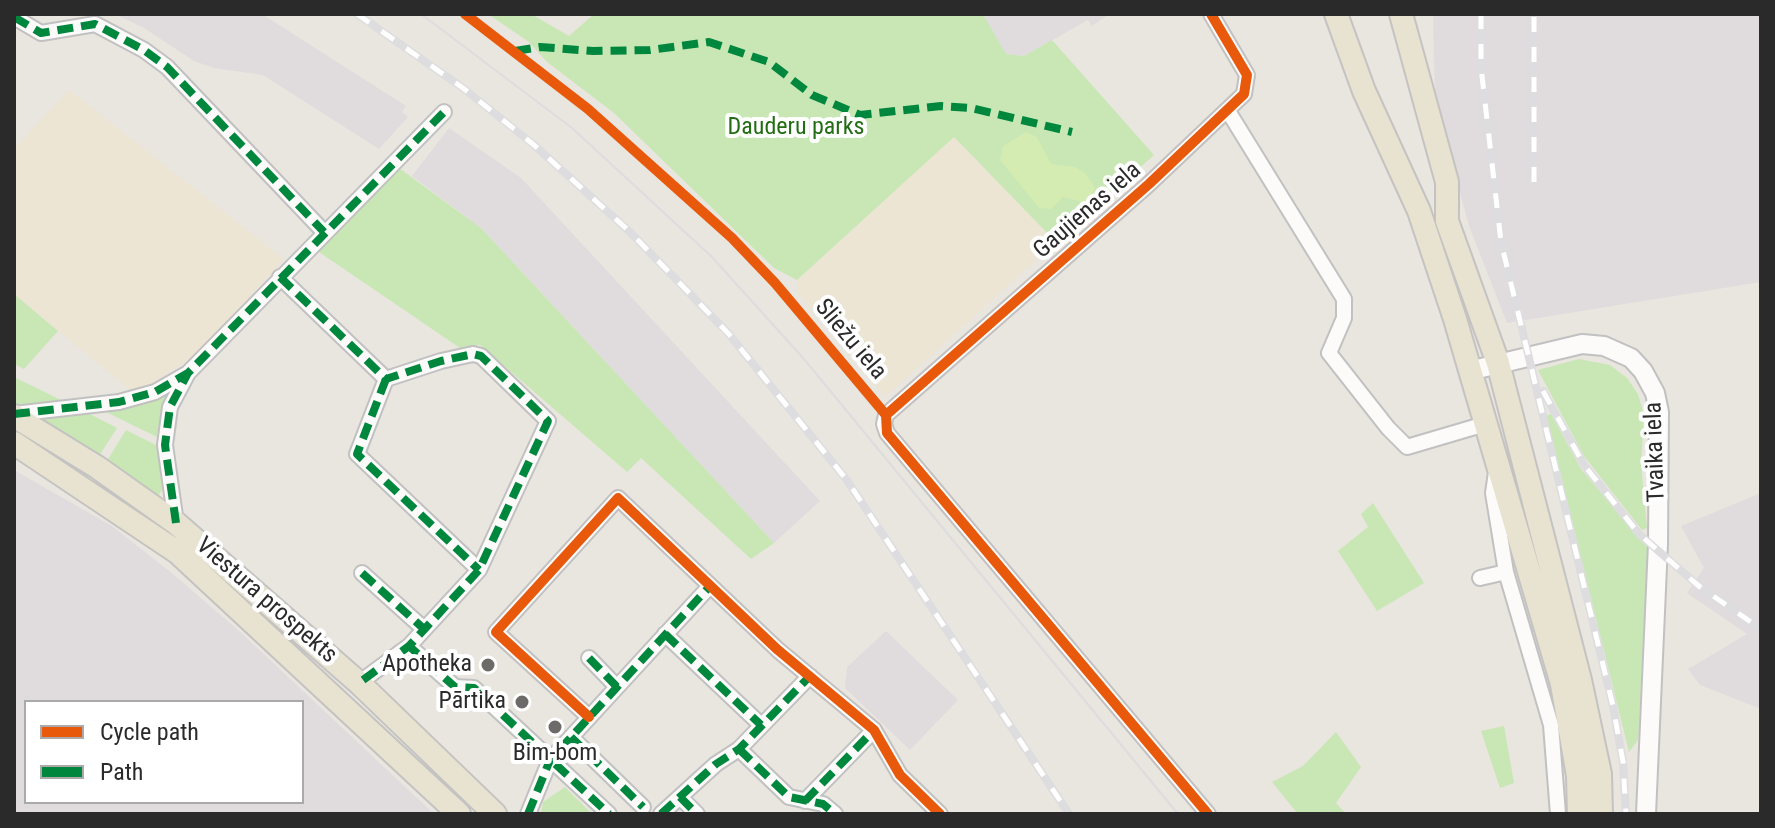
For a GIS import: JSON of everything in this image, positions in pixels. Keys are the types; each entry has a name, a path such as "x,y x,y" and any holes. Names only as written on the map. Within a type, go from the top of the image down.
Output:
{"main road":[{"path":"1336,14 1364,91 1419,211 1497,459 1562,684 1578,776 1579,814"},
{"path":"1401,14 1447,182 1447,221 1498,363 1528,475 1597,761 1601,814"},
{"name":"Viestura prospekts","path":"14,415 97,467 176,523 359,683 495,814"},
{"name":"Viestura prospekts","path":"14,443 177,552 459,814"},
{"path":"298,663 316,645"}],"street":[{"name":"Gaujienas iela","path":"886,415 1244,94 1247,75 1211,14"},
{"path":"14,17 41,33 95,24 144,50 178,78 324,232"},
{"path":"1228,111 1344,299 1344,318 1329,353 1388,428 1407,447 1485,424"},
{"path":"176,523 165,445 170,407 188,373 444,112"},
{"path":"280,277 386,379"},
{"name":"Tvaika iela","path":"1469,371 1582,344 1604,346 1631,358 1643,371 1655,393 1659,412 1658,544 1646,814"},
{"path":"359,683 409,646 479,570 548,421 481,356 473,354 441,361 386,379"},
{"path":"14,415 119,402 155,392 188,373"},
{"path":"386,379 357,454 479,570"},
{"name":"Sliežu iela","path":"886,415 887,433 1208,814"},
{"path":"1497,459 1493,493 1506,572 1551,725 1558,814"},
{"path":"589,717 496,632 618,498 710,586 874,730 900,775 940,814"},
{"path":"1480,578 1506,572"},
{"path":"362,573 424,629"},
{"path":"528,814 550,760 710,586"},
{"path":"665,634 761,725"},
{"path":"409,646 455,687 474,688 609,814"},
{"path":"589,658 617,687"},
{"path":"661,814 739,749 810,676"},
{"path":"805,801 874,730"},
{"path":"571,737 643,807"},
{"path":"739,749 789,797 823,804 835,814"},
{"path":"680,797 697,814"}],"shaded area":[{"path":"115,14 262,14 406,106 402,112 408,117 379,149 263,75 214,68 194,61 144,28"},
{"path":"983,14 1109,14 1092,26 1088,20 1024,56 1005,54"},
{"path":"1433,14 1761,14 1761,282 1507,323 1469,226 1435,101"},
{"path":"69,90 284,259 192,358 145,387 130,390 14,294 14,149"},
{"path":"449,128 521,178 820,501 774,543 481,228 412,176"},
{"path":"954,137 1056,242 885,397 797,292 797,280"},
{"path":"14,470 112,526 174,575 238,630 434,814 14,814"},
{"path":"1761,493 1761,709 1700,685 1688,669 1747,634 1687,593 1704,568 1681,526"},
{"path":"886,631 958,700 910,750 845,688 847,667"}],"green space":[{"name":"Dauderu parks","path":"488,14 531,14 569,36 594,14 983,14 1006,54 1024,56 1052,40 1154,155 1056,242 954,137 797,280 774,268 614,113 547,62 529,42"},
{"path":"1026,132 1037,137 1051,164 1075,167 1085,173 1095,187 1091,199 1083,202 1063,197 1051,209 1039,208 1000,160 1003,146"},
{"path":"399,168 481,228 774,543 751,559 641,458 627,472 480,345 460,348 316,250"},
{"path":"14,294 58,331 24,369 14,364"},
{"path":"1579,359 1610,365 1627,378 1638,394 1644,415 1641,464 1647,528 1642,530 1584,456 1538,370"},
{"path":"14,377 65,402 14,407"},
{"path":"174,386 161,410 157,437 100,409"},
{"path":"88,413 117,428 99,456 41,419"},
{"path":"1551,414 1581,469 1648,548 1638,740 1629,752 1546,416"},
{"path":"126,430 158,446 163,489 158,496 107,461"},
{"path":"1373,503 1424,583 1377,611 1338,551 1368,527 1361,514"},
{"path":"1504,726 1514,783 1500,788 1481,731"},
{"path":"1336,732 1361,767 1336,803 1346,814 1298,814 1272,782 1303,766"},
{"path":"565,787 592,814 541,814 543,802"}],"tram line":[{"path":"421,14 572,128 711,256 804,359 1178,814"}],"railway":[{"path":"357,14 463,88 534,145 630,232 728,333 846,479 1069,814"},
{"path":"1481,14 1481,67 1501,242 1613,706 1623,762 1626,814"},
{"path":"1534,14 1534,182"},
{"path":"1543,391 1584,465 1639,534 1700,587 1761,629"}],"marked path":[{"path":"14,17 41,33 95,24 144,50 167,67 324,232"},
{"path":"515,51 540,47 593,51 650,50 709,42 769,62 812,95 860,115 941,106 971,108 1072,132"},
{"path":"176,523 165,445 170,407 188,373 444,112"},
{"path":"280,277 386,379 441,361 473,354 481,356 548,421 479,570 409,646 359,683"},
{"path":"14,414 119,402 155,392 188,373"},
{"path":"386,379 357,454 479,570"},
{"path":"362,573 424,629"},
{"path":"528,814 550,760 710,586"},
{"path":"665,634 761,725"},
{"path":"409,646 455,687 474,688 609,814"},
{"path":"589,658 617,687"},
{"path":"661,814 716,764 739,749 810,676"},
{"path":"805,801 874,730"},
{"path":"571,737 643,807"},
{"path":"739,749 789,797 823,804 835,814"},
{"path":"680,797 697,814"}],"cycle path":[{"path":"465,14 588,109 732,238 775,283 886,415 887,433 1208,814"},
{"path":"886,415 1149,184 1244,94 1247,75 1211,14"},
{"path":"589,717 496,632 618,498 778,650 874,730 900,775 940,814"}],"place":[{"name":"Apotheka","path":"488,665"},
{"name":"Pārtika","path":"522,702"},
{"name":"Bim-bom","path":"555,727"}]}
